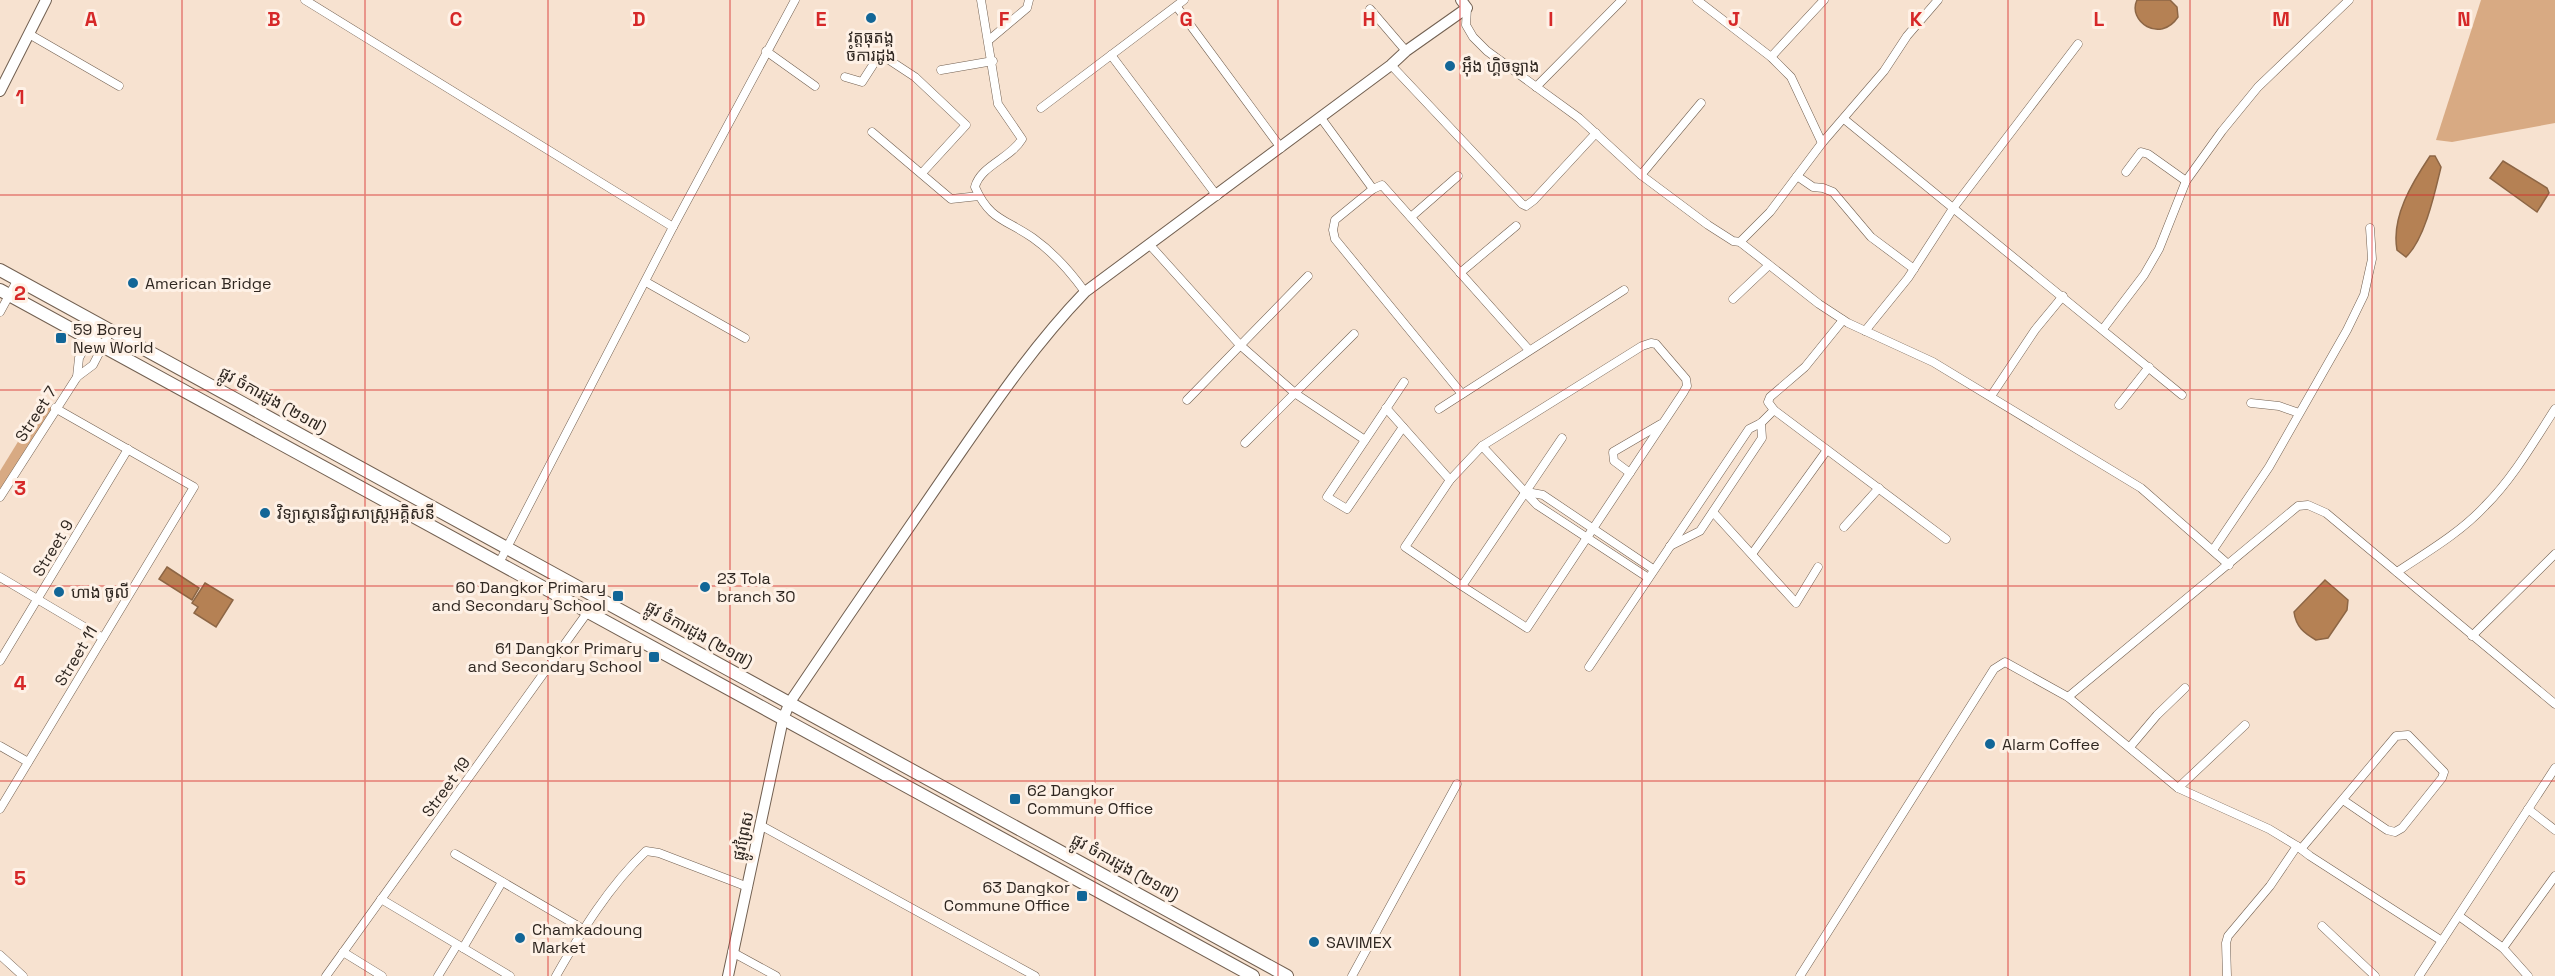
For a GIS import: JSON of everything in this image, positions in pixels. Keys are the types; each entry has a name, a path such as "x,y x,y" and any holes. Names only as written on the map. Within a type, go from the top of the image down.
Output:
{"main road":[{"name":"ផ្លូវ ចំការដូង (២១៧)","path":"0,270 1287,976"},
{"name":"ផ្លូវ ចំការដូង (២១៧)","path":"5,292 1253,976"}],"street":[{"path":"0,91 46,0"},
{"path":"305,0 673,227"},
{"path":"499,563 673,227 795,0"},
{"path":"981,0 993,61 998,104 1022,139 1018,146 976,182 975,187 979,196 997,219 1031,237 1051,253 1085,292"},
{"path":"989,40 1027,8 1029,0"},
{"path":"1041,108 1184,0"},
{"path":"1536,87 1622,0"},
{"path":"1697,0 1771,57 1791,77 1822,143"},
{"path":"1771,57 1824,0"},
{"path":"1740,242 1770,212 1822,143 1884,72 1907,36 1938,0"},
{"path":"2103,329 2144,275 2159,249 2186,181 2222,131 2258,87 2349,0"},
{"path":"1464,4 1466,24 1473,37 1596,133 1641,175 1708,225 1733,241 1740,242 1819,304 1844,320 1933,362 2140,488 2229,565"},
{"name":"ផ្លូវព្រៃស","path":"728,976 783,719 790,702 992,406 1056,322 1085,292 1392,65 1464,4"},
{"path":"1177,6 1281,148"},
{"path":"1370,9 1406,51"},
{"path":"28,34 119,86"},
{"path":"1864,331 1914,269 1954,207 2078,44"},
{"path":"766,51 815,86"},
{"path":"845,77 862,82 880,54 915,76 966,124 922,173"},
{"path":"1111,56 1217,196"},
{"path":"941,70 993,61"},
{"path":"1392,65 1526,206 1596,133"},
{"path":"1641,175 1701,103"},
{"path":"1321,118 1373,189"},
{"path":"1844,119 2182,395"},
{"path":"872,132 892,152 922,173 951,199 979,196"},
{"path":"2126,172 2141,152 2148,154 2186,181"},
{"path":"1411,218 1458,176"},
{"path":"1797,176 1813,187 1833,192 1871,237 1914,269"},
{"path":"1462,394 1335,239 1333,230 1335,220 1373,189 1382,185 1529,350"},
{"path":"1460,273 1516,226"},
{"path":"2213,550 2270,467 2347,330 2364,295 2372,259 2370,228"},
{"path":"1149,244 1240,345 1296,394 1365,440"},
{"path":"1732,299 1769,265"},
{"path":"1187,400 1308,276"},
{"path":"0,312 5,292 18,279"},
{"path":"646,282 744,338"},
{"path":"1439,409 1624,290"},
{"path":"1991,396 2035,330 2062,296"},
{"path":"1844,320 1805,367 1770,397 1768,402 1774,410 1879,488 1911,515 1946,539"},
{"name":"Street 7","path":"77,377 79,358 98,323"},
{"name":"Street 7","path":"0,497 55,408 77,377 93,365 111,330"},
{"path":"1245,444 1354,334"},
{"path":"1650,343 1656,345 1687,381 1686,388 1663,423 1527,628 1405,548 1450,480 1482,446 1650,343"},
{"path":"2119,405 2149,367"},
{"path":"1403,427 1347,509 1327,497 1404,381"},
{"path":"2251,403 2279,406 2299,413"},
{"path":"55,408 128,448"},
{"path":"1386,408 1450,480"},
{"path":"2397,572 2462,528 2484,508 2515,472 2555,409"},
{"path":"1589,667 1653,568 1749,429 1761,423 1774,410"},
{"path":"1630,472 1614,461 1613,452 1663,423"},
{"path":"1669,547 1700,531 1762,438 1761,423"},
{"path":"1462,586 1562,438"},
{"path":"1482,446 1537,505 1647,577"},
{"name":"Street 11","path":"0,808 194,487 128,448"},
{"name":"Street 9","path":"0,661 128,448"},
{"path":"1752,554 1827,450"},
{"path":"1844,527 1879,488"},
{"path":"1527,492 1544,495 1591,529 1653,568"},
{"path":"2068,697 2285,516 2298,506 2308,505 2326,513 2555,704"},
{"path":"1713,512 1796,603 1818,567"},
{"path":"2472,636 2555,554"},
{"path":"0,576 103,638"},
{"name":"Street 19","path":"326,976 587,613"},
{"path":"1800,976 1994,669 2005,662 2068,697 2178,788 2269,829 2442,941"},
{"path":"2130,747 2157,715 2185,688"},
{"path":"2178,788 2245,725"},
{"path":"2227,976 2226,943 2228,936 2299,848 2343,800 2396,736 2408,735 2444,772 2402,828 2396,832 2387,830 2343,800"},
{"path":"0,746 28,762"},
{"path":"2419,976 2555,768"},
{"path":"1352,976 1457,784"},
{"path":"2528,809 2555,830"},
{"path":"760,825 1035,976"},
{"path":"556,976 583,929 633,862 646,851 659,853 748,887"},
{"path":"455,854 583,929"},
{"path":"2503,948 2555,876"},
{"path":"438,976 502,882"},
{"path":"381,899 510,976"},
{"path":"2458,916 2503,948 2528,976"},
{"path":"2322,926 2375,976"},
{"path":"343,952 382,976"},
{"path":"732,952 776,976"},
{"path":"0,955 23,976"}],"shaded area":[{"path":"2137,0 2170,0 2177,7 2178,17 2171,25 2163,29 2154,29 2141,22 2135,8"},
{"path":"2481,0 2555,0 2555,123 2452,142 2436,140"},
{"path":"2430,156 2435,156 2441,167 2439,177 2424,227 2413,249 2406,257 2397,250 2397,225 2404,201"},
{"path":"2503,161 2547,188 2549,193 2537,212 2490,178"},
{"path":"43,401 55,408 0,497 0,471"},
{"path":"167,567 199,588 192,600 159,579"},
{"path":"2325,580 2348,600 2347,610 2328,638 2316,640 2301,629 2294,612"},
{"path":"205,583 233,600 216,627 194,613 198,607 192,603"}],"place":[{"name":"វត្តធុតង្គ ចំការដូង","path":"871,18"},
{"name":"អ៊ឹង ហ្គិចឡាង","path":"1450,66"},
{"name":"American Bridge","path":"133,283"},
{"name":"59 Borey New World","path":"61,338"},
{"name":"វិទ្យាស្ថានវិជ្ជាសាស្រ្តអគ្គិសនី","path":"265,513"},
{"name":"23 Tola branch 30","path":"705,587"},
{"name":"ហាង ចូលី","path":"59,592"},
{"name":"60 Dangkor Primary and Secondary School","path":"618,596"},
{"name":"61 Dangkor Primary and Secondary School","path":"654,657"},
{"name":"Alarm Coffee","path":"1990,744"},
{"name":"62 Dangkor Commune Office","path":"1015,799"},
{"name":"63 Dangkor Commune Office","path":"1082,896"},
{"name":"Chamkadoung Market","path":"520,938"},
{"name":"SAVIMEX","path":"1314,942"}]}
